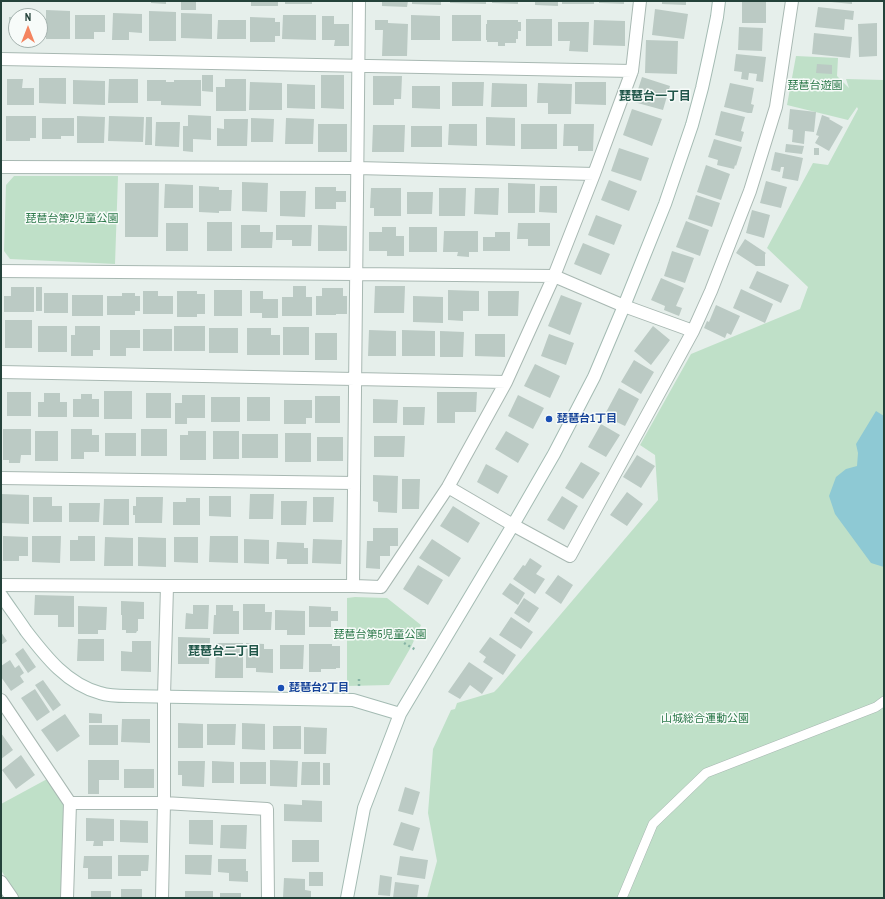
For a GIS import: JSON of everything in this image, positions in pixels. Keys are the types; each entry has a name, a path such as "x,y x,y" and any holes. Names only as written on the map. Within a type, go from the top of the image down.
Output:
{"street":[{"path":"354,586 359,1"},
{"path":"1,585 381,587 448,487 506,382 554,276 632,71 640,1"},
{"path":"347,898 364,808 400,714 554,454 594,377 624,306 665,204 690,132 702,88 717,18 719,1"},
{"path":"448,487 570,556 694,331 711,291 750,191 776,108 792,1"},
{"path":"1,59 632,71"},
{"path":"1,166 358,168 594,174"},
{"path":"1,271 554,276 624,306 694,331"},
{"path":"1,372 506,382"},
{"path":"1,478 354,483"},
{"path":"162,898 164,696 167,586"},
{"path":"1,595 36,644 58,669 77,683 101,693 112,695 353,700 400,714"},
{"path":"1,700 70,803 67,898"},
{"path":"70,803 164,803 267,809 268,898"},
{"path":"1,882 12,898"}],"lane":[{"path":"622,898 653,824 706,773 876,707 884,701"}],"path":[{"path":"404,643 416,650"}],"green space":[{"name":"山城総合運動公園","path":"796,56 838,58 837,76 849,88 846,79 884,80 884,898 427,898 437,861 428,813 433,749 451,710 455,709 457,703 494,692 498,688 658,500 655,455 640,445 691,354 800,309 808,287 767,248 813,163 828,165 858,109 857,107 848,120 787,105"},
{"name":"琵琶台第2児童公園","path":"14,176 118,176 115,264 10,259 4,251 6,185"},
{"name":"琵琶台第5児童公園","path":"347,598 387,598 421,625 411,647 389,685 347,686"},
{"path":"49,778 66,803 63,898 18,898 1,870 1,804"}],"water":[{"path":"876,411 884,416 884,567 871,563 835,514 829,496 836,477 846,469 857,466 858,453 856,444"}],"building":[{"path":"151,1 166,1 166,4 151,3"},
{"path":"181,1 196,1 196,10 181,10"},
{"path":"251,1 278,1 278,6 251,6"},
{"path":"285,1 312,1 312,4 285,4"},
{"path":"382,1 408,1 407,7 382,6"},
{"path":"412,1 441,1 441,5 412,4"},
{"path":"450,1 486,1 486,4 450,3"},
{"path":"492,1 518,1 518,4 492,3"},
{"path":"535,1 558,1 558,6 535,5"},
{"path":"562,1 594,1 594,4 562,4"},
{"path":"599,1 624,1 624,4 599,3"},
{"path":"662,1 686,1 686,5 662,4"},
{"path":"742,1 766,1 766,23 742,23"},
{"path":"852,1 852,4 831,2"},
{"path":"818,7 854,11 853,20 845,19 844,30 815,27"},
{"path":"655,9 688,14 684,39 652,35"},
{"path":"48,10 70,11 70,39 48,39"},
{"path":"149,11 176,12 176,41 149,41"},
{"path":"113,13 142,14 142,33 129,32 129,40 112,40"},
{"path":"181,13 212,14 212,39 181,38"},
{"path":"75,15 105,15 105,32 94,32 94,39 75,39"},
{"path":"283,15 316,15 316,40 282,39"},
{"path":"411,15 440,16 440,40 411,40"},
{"path":"452,15 481,15 481,41 452,41"},
{"path":"322,16 334,16 334,24 349,24 349,46 334,46 335,40 322,40"},
{"path":"250,17 275,18 275,22 280,22 280,36 275,36 275,42 250,42"},
{"path":"526,19 552,19 552,46 526,46"},
{"path":"218,20 246,20 246,39 217,39"},
{"path":"375,20 388,20 388,23 408,24 407,56 382,56 383,30 375,30"},
{"path":"487,20 518,20 518,22 521,22 521,31 518,31 518,39 516,39 516,43 505,43 505,46 498,46 498,42 487,42"},
{"path":"594,20 625,21 625,46 593,45"},
{"path":"558,22 589,22 588,52 569,51 570,41 558,41"},
{"path":"877,23 877,56 859,57 858,24"},
{"path":"739,27 763,28 762,51 738,50"},
{"path":"814,33 852,37 850,58 812,54"},
{"path":"646,40 678,41 677,74 645,73"},
{"path":"736,54 766,57 763,82 756,81 757,74 749,73 748,80 741,79 742,72 734,71"},
{"path":"817,64 832,65 832,74 816,73"},
{"path":"202,75 213,75 213,92 202,91"},
{"path":"321,75 344,75 344,109 321,108"},
{"path":"373,76 402,76 401,99 394,99 394,105 373,105"},
{"path":"642,77 670,86 663,110 634,102"},
{"path":"39,78 66,78 66,104 39,103"},
{"path":"7,79 23,79 22,88 34,88 34,105 7,105"},
{"path":"109,79 138,79 138,103 108,103"},
{"path":"225,79 246,79 246,111 216,111 216,87 225,87"},
{"path":"73,80 105,81 105,105 73,104"},
{"path":"147,80 166,80 166,82 174,82 174,80 201,80 201,106 161,105 161,101 147,101"},
{"path":"250,82 282,83 282,110 249,110"},
{"path":"452,82 484,82 483,106 452,106"},
{"path":"575,82 606,82 606,105 575,104"},
{"path":"492,83 527,84 527,107 491,107"},
{"path":"538,83 572,84 571,114 548,114 548,103 537,103"},
{"path":"730,83 754,88 751,104 754,105 752,113 724,107"},
{"path":"287,84 315,85 315,109 287,108"},
{"path":"412,86 440,86 440,109 412,108"},
{"path":"632,109 662,119 652,146 623,135"},
{"path":"790,109 816,112 814,132 805,131 804,144 792,142 793,130 788,129"},
{"path":"721,111 745,117 741,131 744,132 741,142 715,135"},
{"path":"188,115 211,116 211,140 193,139 193,152 183,151 183,126 188,126"},
{"path":"822,115 830,118 829,119 843,127 829,151 815,143 819,136 816,135"},
{"path":"6,116 36,116 36,138 30,138 30,141 6,141"},
{"path":"77,116 105,117 104,143 77,143"},
{"path":"109,116 144,117 143,142 108,141"},
{"path":"146,117 152,117 152,145 145,145"},
{"path":"486,117 515,118 515,146 486,145"},
{"path":"42,118 74,118 74,136 61,136 61,139 42,139"},
{"path":"251,118 274,119 273,142 251,142"},
{"path":"286,118 314,119 313,144 285,144"},
{"path":"224,119 248,119 247,146 217,146 217,128 224,129"},
{"path":"156,122 180,122 179,147 155,146"},
{"path":"318,124 347,124 347,152 318,152"},
{"path":"449,124 477,124 477,146 448,145"},
{"path":"521,124 557,124 557,149 521,149"},
{"path":"564,124 594,124 593,151 578,151 578,146 563,146"},
{"path":"373,125 405,125 404,152 372,152"},
{"path":"411,126 442,126 442,147 411,147"},
{"path":"714,139 742,147 734,169 717,165 718,160 708,157"},
{"path":"786,144 804,146 802,154 785,152"},
{"path":"619,148 649,158 641,181 611,171"},
{"path":"814,148 819,148 819,155 814,155"},
{"path":"775,152 803,158 798,181 782,178 784,167 781,167 780,172 771,170"},
{"path":"706,165 730,174 721,200 697,192"},
{"path":"609,180 637,191 629,211 601,200"},
{"path":"766,181 787,187 781,208 760,203"},
{"path":"242,182 268,183 267,212 242,211"},
{"path":"125,183 159,183 158,237 125,237"},
{"path":"508,183 535,184 535,213 508,213"},
{"path":"165,184 193,185 193,208 164,208"},
{"path":"199,186 219,187 219,190 232,190 231,211 219,211 219,213 199,212"},
{"path":"540,186 557,186 557,213 539,212"},
{"path":"315,187 336,187 336,191 346,191 346,202 336,202 336,209 315,209"},
{"path":"371,188 401,188 401,216 374,216 374,208 370,208"},
{"path":"439,188 466,188 465,216 439,216"},
{"path":"475,188 499,188 498,215 474,214"},
{"path":"280,191 306,191 305,217 280,216"},
{"path":"407,192 433,192 432,214 407,214"},
{"path":"696,195 720,203 712,227 688,219"},
{"path":"752,210 770,215 764,238 746,233"},
{"path":"596,215 622,225 614,245 588,235"},
{"path":"686,221 709,230 700,256 676,247"},
{"path":"207,222 232,222 232,251 207,251"},
{"path":"166,223 188,223 188,251 166,251"},
{"path":"518,223 550,223 550,246 528,246 528,239 517,239"},
{"path":"241,225 260,225 260,232 273,232 272,248 241,248"},
{"path":"276,225 312,225 311,246 292,246 292,240 276,240"},
{"path":"318,225 347,226 347,251 318,251"},
{"path":"382,227 396,227 396,236 404,236 404,256 387,256 387,251 369,251 369,232 382,232"},
{"path":"409,227 437,227 437,252 409,252"},
{"path":"444,231 478,231 478,252 469,252 469,257 457,256 458,252 443,252"},
{"path":"495,232 510,232 510,251 483,251 483,237 495,237"},
{"path":"745,239 766,253 765,266 756,266 736,253"},
{"path":"583,243 610,254 601,275 574,264"},
{"path":"672,251 694,258 685,283 664,276"},
{"path":"757,271 789,285 781,303 749,288"},
{"path":"661,278 684,288 676,306 682,308 679,316 664,310 665,306 651,300"},
{"path":"293,286 306,286 306,297 312,297 312,316 282,316 282,297 293,297"},
{"path":"375,286 405,286 404,313 374,313"},
{"path":"11,287 34,287 34,312 4,312 4,296 11,296"},
{"path":"36,287 42,287 42,311 36,311"},
{"path":"322,288 343,288 343,296 347,296 347,314 316,315 316,296 322,296"},
{"path":"741,289 773,304 765,323 733,308"},
{"path":"214,290 242,290 242,316 214,316"},
{"path":"448,290 479,291 479,311 463,311 463,321 448,320"},
{"path":"143,291 158,291 158,296 173,296 173,314 143,314"},
{"path":"177,291 197,291 197,294 205,294 205,314 197,314 197,317 177,317"},
{"path":"250,291 263,291 263,299 278,299 278,318 262,318 262,313 250,313"},
{"path":"488,291 519,291 518,316 488,316"},
{"path":"44,293 68,293 68,313 44,313"},
{"path":"122,293 135,293 135,296 140,296 140,311 135,311 135,315 107,315 107,296 122,296"},
{"path":"72,295 103,295 103,316 72,316"},
{"path":"561,295 582,303 570,335 548,326"},
{"path":"413,296 443,297 443,323 413,322"},
{"path":"716,305 740,316 731,335 727,333 725,338 704,328 707,321 709,322"},
{"path":"5,320 32,320 32,348 5,348"},
{"path":"38,326 67,326 67,352 38,352"},
{"path":"75,326 100,326 100,350 93,350 93,356 71,356 71,335 75,335"},
{"path":"174,326 205,326 205,351 174,351"},
{"path":"653,326 670,340 651,365 634,351"},
{"path":"283,327 309,327 309,355 283,355"},
{"path":"209,328 238,328 238,353 209,353"},
{"path":"247,328 271,328 271,335 280,335 280,355 247,355"},
{"path":"143,329 172,329 172,351 143,351"},
{"path":"110,330 140,330 140,348 126,348 126,356 110,356"},
{"path":"369,330 396,331 396,356 368,356"},
{"path":"402,330 435,331 435,356 402,356"},
{"path":"440,331 464,332 463,357 440,357"},
{"path":"315,333 337,333 337,360 315,360"},
{"path":"475,334 505,334 505,357 475,356"},
{"path":"549,334 574,343 566,365 541,356"},
{"path":"634,360 654,372 641,394 621,382"},
{"path":"535,364 560,376 550,398 524,386"},
{"path":"619,388 639,399 625,426 604,416"},
{"path":"104,391 132,391 132,419 104,419"},
{"path":"7,392 31,392 31,416 7,416"},
{"path":"437,392 477,392 476,412 455,412 455,423 437,423"},
{"path":"44,393 60,393 60,402 67,402 67,417 38,417 38,402 44,402"},
{"path":"146,393 171,393 171,418 146,418"},
{"path":"81,394 92,394 92,399 99,399 99,417 73,417 73,399 81,399"},
{"path":"182,395 205,395 205,418 187,418 187,424 175,424 175,403 182,403"},
{"path":"518,395 544,408 533,429 508,416"},
{"path":"315,396 340,396 340,423 315,423"},
{"path":"211,397 240,397 240,422 211,422"},
{"path":"247,397 270,397 270,421 247,421"},
{"path":"373,399 398,400 397,423 373,423"},
{"path":"284,400 312,400 312,418 306,418 306,424 284,424"},
{"path":"403,407 425,407 424,425 403,425"},
{"path":"601,424 620,435 606,457 588,447"},
{"path":"3,429 31,429 31,455 21,455 20,463 9,463 9,460 3,460"},
{"path":"71,429 92,429 92,435 99,435 99,452 84,452 84,459 71,459"},
{"path":"141,429 167,429 167,456 141,456"},
{"path":"35,431 58,431 58,461 35,461"},
{"path":"188,431 206,431 206,460 180,460 180,435 188,435"},
{"path":"213,431 239,431 239,459 213,459"},
{"path":"506,431 529,444 518,463 495,449"},
{"path":"105,433 136,433 136,456 105,456"},
{"path":"285,433 311,433 311,462 285,462"},
{"path":"242,434 278,434 278,458 242,458"},
{"path":"374,436 405,436 404,457 374,457"},
{"path":"317,437 343,437 343,461 317,461"},
{"path":"637,455 655,466 641,488 623,477"},
{"path":"581,462 600,473 583,499 565,488"},
{"path":"486,464 508,476 498,494 477,482"},
{"path":"373,475 398,476 397,513 378,512 378,502 373,501"},
{"path":"402,479 420,479 419,509 402,509"},
{"path":"627,492 643,504 627,526 610,515"},
{"path":"1,494 29,495 29,524 1,523"},
{"path":"250,494 274,494 273,519 249,519"},
{"path":"209,496 231,496 231,517 209,516"},
{"path":"562,496 578,506 564,530 547,520"},
{"path":"33,497 52,497 52,506 62,506 62,522 33,522"},
{"path":"136,497 163,497 162,523 135,523 133,506 136,506"},
{"path":"313,497 334,497 333,522 313,522"},
{"path":"186,498 200,498 200,525 173,525 173,502 186,502"},
{"path":"104,499 129,499 129,525 103,525"},
{"path":"281,501 307,501 306,525 281,525"},
{"path":"69,503 100,503 99,522 69,522"},
{"path":"453,506 480,523 468,543 440,526"},
{"path":"373,528 398,528 398,546 390,546 390,556 380,556 380,569 366,568 367,541 373,541"},
{"path":"3,536 28,537 28,556 19,556 19,561 3,561"},
{"path":"32,536 61,536 60,563 32,562"},
{"path":"78,536 95,536 95,561 70,561 70,540 78,540"},
{"path":"210,536 238,536 238,563 209,562"},
{"path":"105,537 133,538 133,566 104,566"},
{"path":"138,537 166,538 166,567 138,566"},
{"path":"174,537 198,537 198,563 174,562"},
{"path":"244,539 269,540 269,564 244,563"},
{"path":"313,539 342,540 341,564 312,563"},
{"path":"432,539 461,558 449,577 419,558"},
{"path":"277,542 304,543 304,548 308,548 308,564 287,564 287,559 276,559"},
{"path":"530,558 542,566 536,574 545,579 535,594 513,579"},
{"path":"418,565 443,580 428,605 403,589"},
{"path":"558,575 573,585 561,604 545,593"},
{"path":"510,583 525,593 518,605 502,594"},
{"path":"35,595 74,596 74,627 58,627 58,615 34,615"},
{"path":"524,598 539,608 529,623 514,613"},
{"path":"121,601 144,602 144,619 138,619 138,631 136,633 126,633 126,630 122,630"},
{"path":"243,604 265,604 265,612 272,612 271,630 243,630"},
{"path":"193,605 209,605 208,629 185,629 186,613 193,614"},
{"path":"216,605 233,605 233,611 239,611 239,634 213,634"},
{"path":"78,606 107,607 106,630 98,630 98,634 78,634"},
{"path":"309,606 331,607 331,611 338,611 338,621 331,621 331,627 309,627"},
{"path":"275,610 305,611 305,635 287,635 287,630 275,630"},
{"path":"511,617 533,632 521,649 499,635"},
{"path":"1,632 7,641 1,645"},
{"path":"178,637 210,638 209,664 178,664"},
{"path":"490,637 516,655 503,675 483,662 486,657 479,652"},
{"path":"78,639 104,639 104,661 77,661"},
{"path":"132,641 151,641 151,672 121,671 121,651 132,652"},
{"path":"216,643 243,643 243,678 215,678"},
{"path":"246,643 264,644 264,649 273,649 273,673 256,672 256,668 246,668"},
{"path":"309,644 332,644 332,646 340,646 340,668 321,669 321,672 309,672"},
{"path":"280,645 304,645 303,669 280,669"},
{"path":"23,648 36,667 28,673 15,654"},
{"path":"10,660 15,668 19,665 24,673 20,676 24,682 11,691 1,677 1,666"},
{"path":"469,662 493,678 482,694 470,685 460,699 448,692"},
{"path":"43,680 61,705 53,711 35,685"},
{"path":"35,689 50,712 37,721 21,698"},
{"path":"89,713 102,714 102,723 89,723"},
{"path":"65,714 80,736 57,752 41,730"},
{"path":"122,719 150,719 150,743 121,742"},
{"path":"178,723 203,724 203,748 178,748"},
{"path":"242,723 265,724 265,750 242,749"},
{"path":"207,724 236,724 235,745 207,745"},
{"path":"89,725 118,725 118,745 89,745"},
{"path":"273,726 301,726 301,749 273,749"},
{"path":"304,727 327,728 326,754 304,754"},
{"path":"1,733 13,750 1,759"},
{"path":"21,755 35,775 16,789 2,770"},
{"path":"88,760 119,760 119,780 99,780 99,794 88,794"},
{"path":"270,760 298,761 297,787 270,786"},
{"path":"178,761 205,761 204,787 182,786 182,775 178,775"},
{"path":"212,761 234,762 234,783 212,783"},
{"path":"240,762 266,762 266,784 240,784"},
{"path":"302,762 320,762 320,785 301,785"},
{"path":"323,763 330,763 330,785 323,785"},
{"path":"124,769 154,769 154,788 124,788"},
{"path":"405,787 420,792 413,815 398,811"},
{"path":"302,800 322,801 322,822 284,821 284,804 302,805"},
{"path":"86,818 114,819 114,841 103,841 103,846 93,846 94,841 86,841"},
{"path":"120,820 148,821 148,843 120,842"},
{"path":"189,820 213,820 213,845 189,844"},
{"path":"401,822 420,828 413,851 393,845"},
{"path":"221,825 247,825 246,849 220,848"},
{"path":"292,840 319,840 319,862 292,862"},
{"path":"118,855 149,855 148,871 141,871 141,876 118,876"},
{"path":"185,855 212,855 211,875 185,874"},
{"path":"84,856 112,856 112,879 88,879 88,868 83,868"},
{"path":"400,856 428,860 425,879 397,875"},
{"path":"218,859 246,859 248,882 229,881 229,873 218,872"},
{"path":"309,872 323,872 323,886 309,886"},
{"path":"380,875 392,877 390,896 378,895"},
{"path":"284,878 305,879 305,890 311,891 311,898 283,898"},
{"path":"395,882 419,885 417,898 393,898"},
{"path":"121,889 142,889 142,898 121,898"},
{"path":"91,891 111,891 111,898 91,898"},
{"path":"185,891 213,891 213,898 185,898"},
{"path":"220,893 241,893 241,898 220,898"}],"place":[{"name":"琵琶台1丁目","path":"549,419"},
{"name":"琵琶台2丁目","path":"281,688"}],"district":[{"name":"琵琶台一丁目","path":"655,97"},
{"name":"琵琶台二丁目","path":"224,652"}],"park label":[{"name":"琵琶台遊園","path":"815,86"}]}
